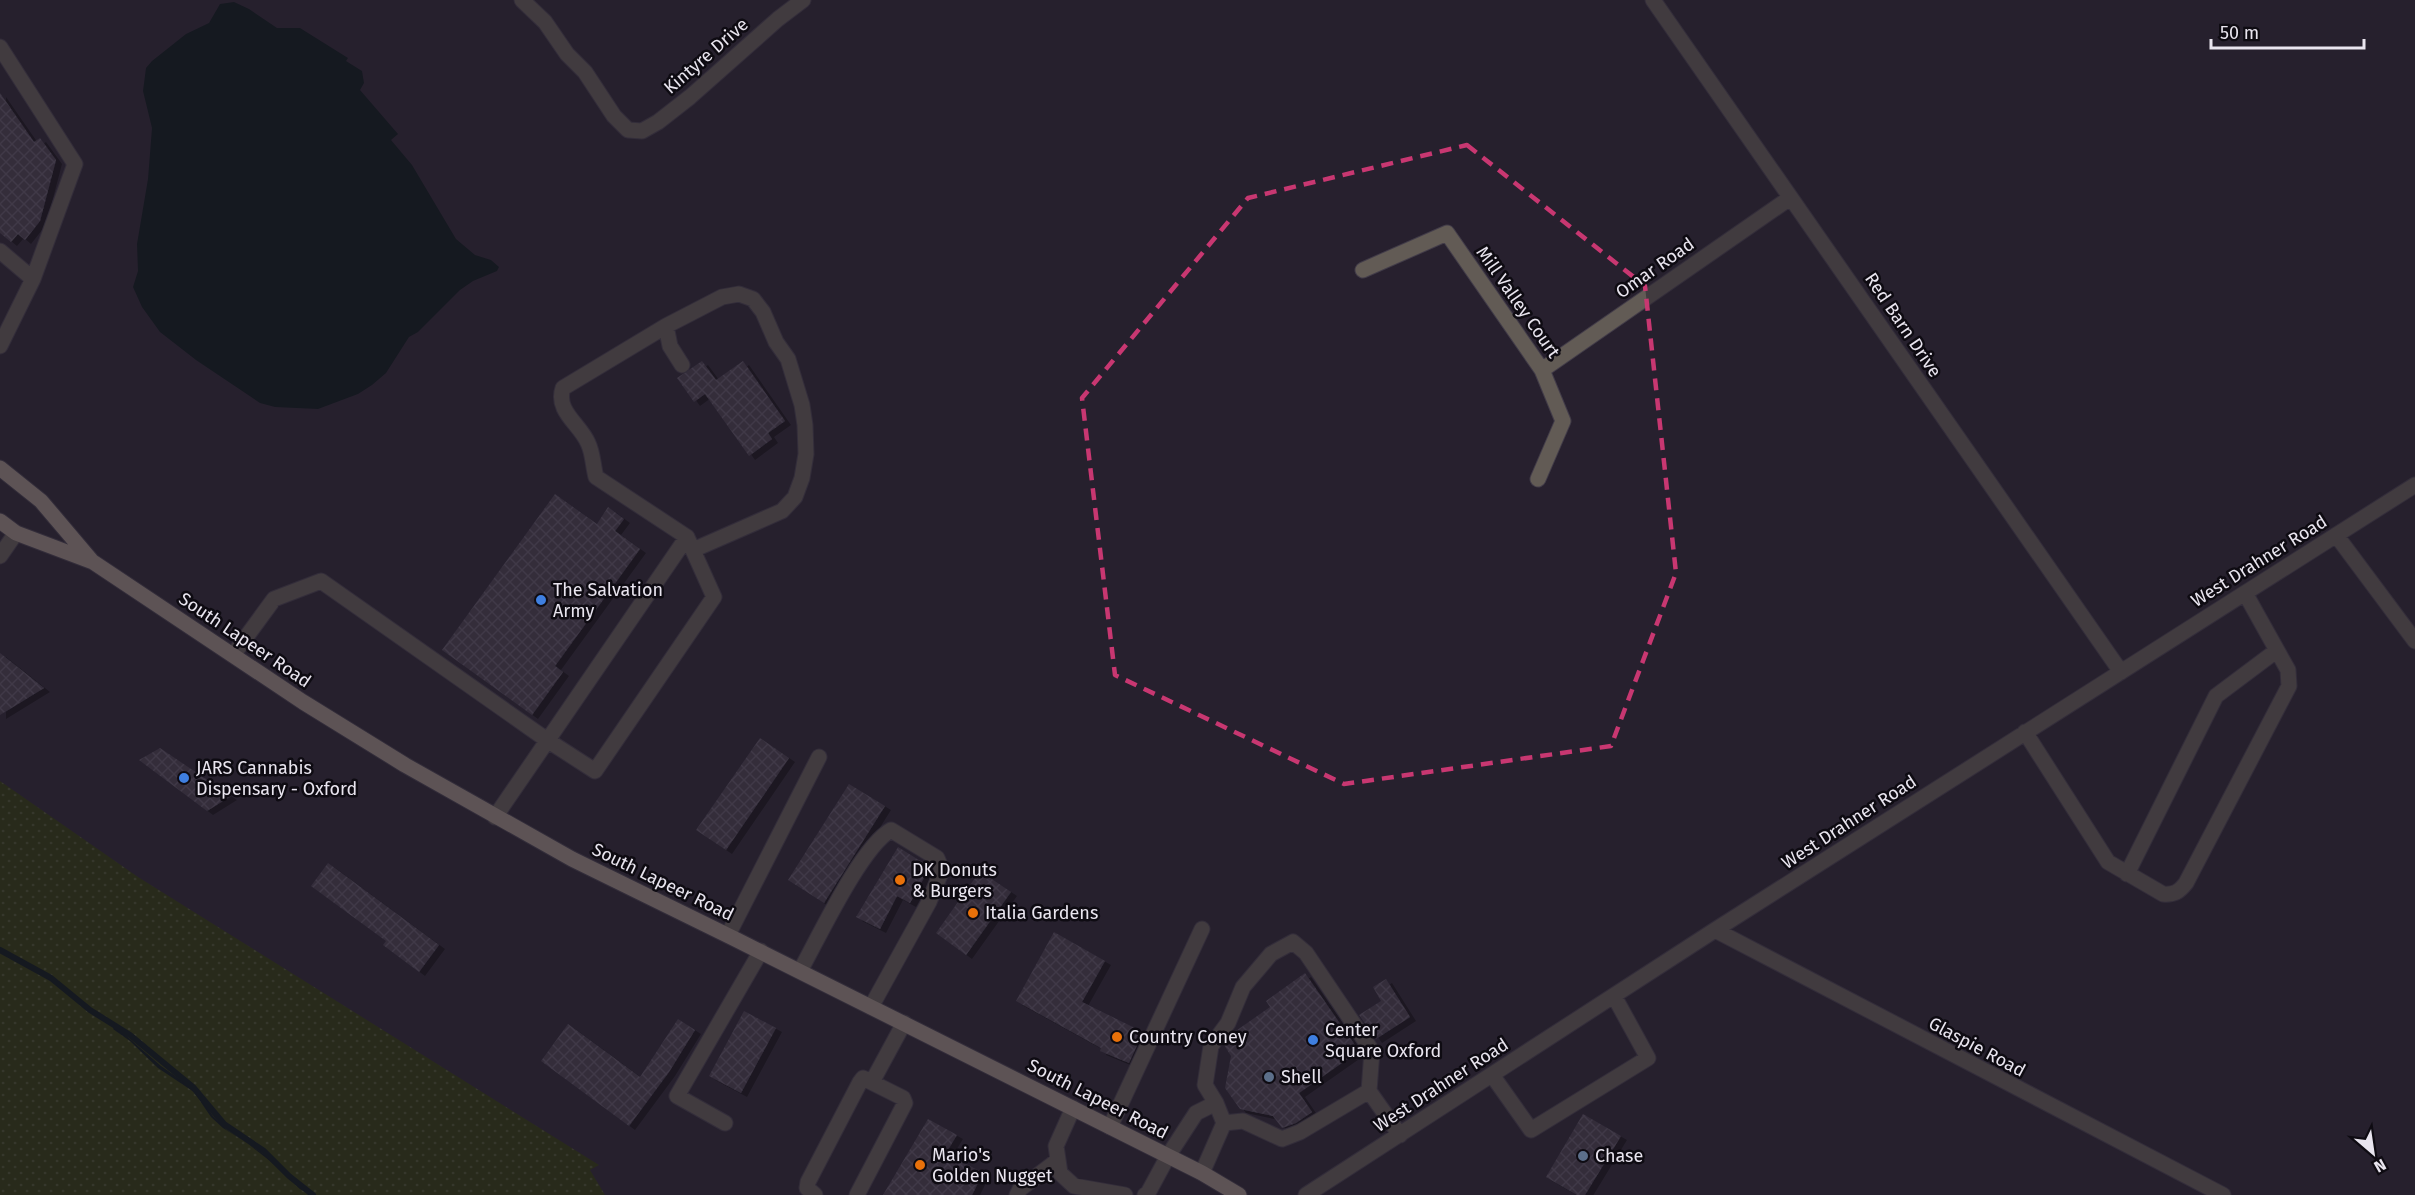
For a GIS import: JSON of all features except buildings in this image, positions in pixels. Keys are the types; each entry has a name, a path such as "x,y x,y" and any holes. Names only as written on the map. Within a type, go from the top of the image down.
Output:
{"main road":[{"name":"South Lapeer Road","path":"0,468 41,501 93,562"},
{"name":"South Lapeer Road","path":"0,521 16,534 93,562 323,715 572,860 761,951 1110,1126 1202,1173 1239,1195"}],"street":[{"name":"Kintyre Drive","path":"522,0 545,22 567,54 585,72 614,116 628,130 642,131 658,122 690,97 778,19 803,0"},
{"name":"Red Barn Drive","path":"1653,0 2121,672"},
{"path":"0,47 75,164 33,279 0,346"},
{"name":"Omar Road","path":"1542,370 1790,198"},
{"name":"Mill Valley Court","path":"1363,270 1447,233 1542,370 1563,421 1538,479"},
{"path":"0,251 33,279"},
{"path":"233,655 274,599 321,581 547,741 595,771 714,597 690,543 596,477 588,443 563,408 560,397 563,388 666,326 722,297 739,294 753,299 763,312 776,342 788,359 802,405 806,454 802,478 795,496 782,511 690,543 547,741 495,817"},
{"path":"666,326 670,346 682,364"},
{"name":"West Drahner Road","path":"1306,1195 1715,930 2415,485"},
{"path":"0,556 16,534"},
{"path":"2336,535 2415,641"},
{"path":"2025,732 2108,862 2163,894 2172,895 2186,883 2289,686 2288,670 2245,593"},
{"path":"2127,874 2216,696 2276,651"},
{"path":"728,935 819,757"},
{"path":"800,971 867,851 891,830 937,858 942,870 928,902 871,1007"},
{"path":"1110,1126 1202,929"},
{"name":"Glaspie Road","path":"1715,930 2223,1195"},
{"path":"1202,1173 1224,1123 1216,1102 1205,1086 1211,1046 1228,1023 1243,987 1271,954 1293,942 1306,953 1372,1051 1369,1091 1400,1134"},
{"path":"725,1123 676,1096 761,951"},
{"path":"1492,1075 1531,1130 1648,1058 1614,996"},
{"path":"872,1082 904,1023"},
{"path":"815,1195 807,1188 808,1182 863,1078 903,1098 905,1103 857,1195"},
{"path":"1224,1123 1243,1121 1282,1139 1300,1132 1369,1091"},
{"path":"1145,1195 1196,1113 1216,1102"},
{"path":"1073,1108 1056,1146 1060,1173 1074,1186 1119,1194"},
{"path":"1017,1195 1020,1189 1058,1160"}],"highlighted area":[{"path":"1467,145 1645,286 1676,573 1611,746 1344,784 1115,675 1082,398 1248,198"}],"green space":[{"path":"0,781 138,877 599,1165 590,1170 605,1195 0,1195"}],"shaded area":[{"path":"234,2 277,28 300,28 348,58 346,61 362,71 364,83 360,90 398,134 391,140 412,165 456,239 475,255 491,260 499,267 497,271 473,281 460,290 418,332 409,337 386,373 372,385 358,394 318,409 275,407 260,403 196,360 160,332 142,307 133,287 138,271 137,244 148,179 152,128 143,91 146,68 186,34 209,23 220,4"},
{"path":"115,1026 161,1066 195,1090 213,1116 227,1130 242,1140 223,1128 211,1117 194,1092 158,1068 130,1041 113,1029"},
{"path":"248,1144 271,1159 287,1176 312,1195 300,1189"}],"waterway":[{"path":"0,950 51,978 90,1010 130,1035 193,1087 224,1124 264,1151 289,1176 313,1195"}],"place":[{"name":"The Salvation Army","path":"541,600"},
{"name":"JARS Cannabis Dispensary - Oxford","path":"184,778"},
{"name":"DK Donuts & Burgers","path":"900,880"},
{"name":"Italia Gardens","path":"973,913"},
{"name":"Country Coney","path":"1117,1037"},
{"name":"Center Square Oxford","path":"1313,1040"},
{"name":"Shell","path":"1269,1077"},
{"name":"Chase","path":"1583,1156"},
{"name":"Mario's Golden Nugget","path":"920,1165"}]}
